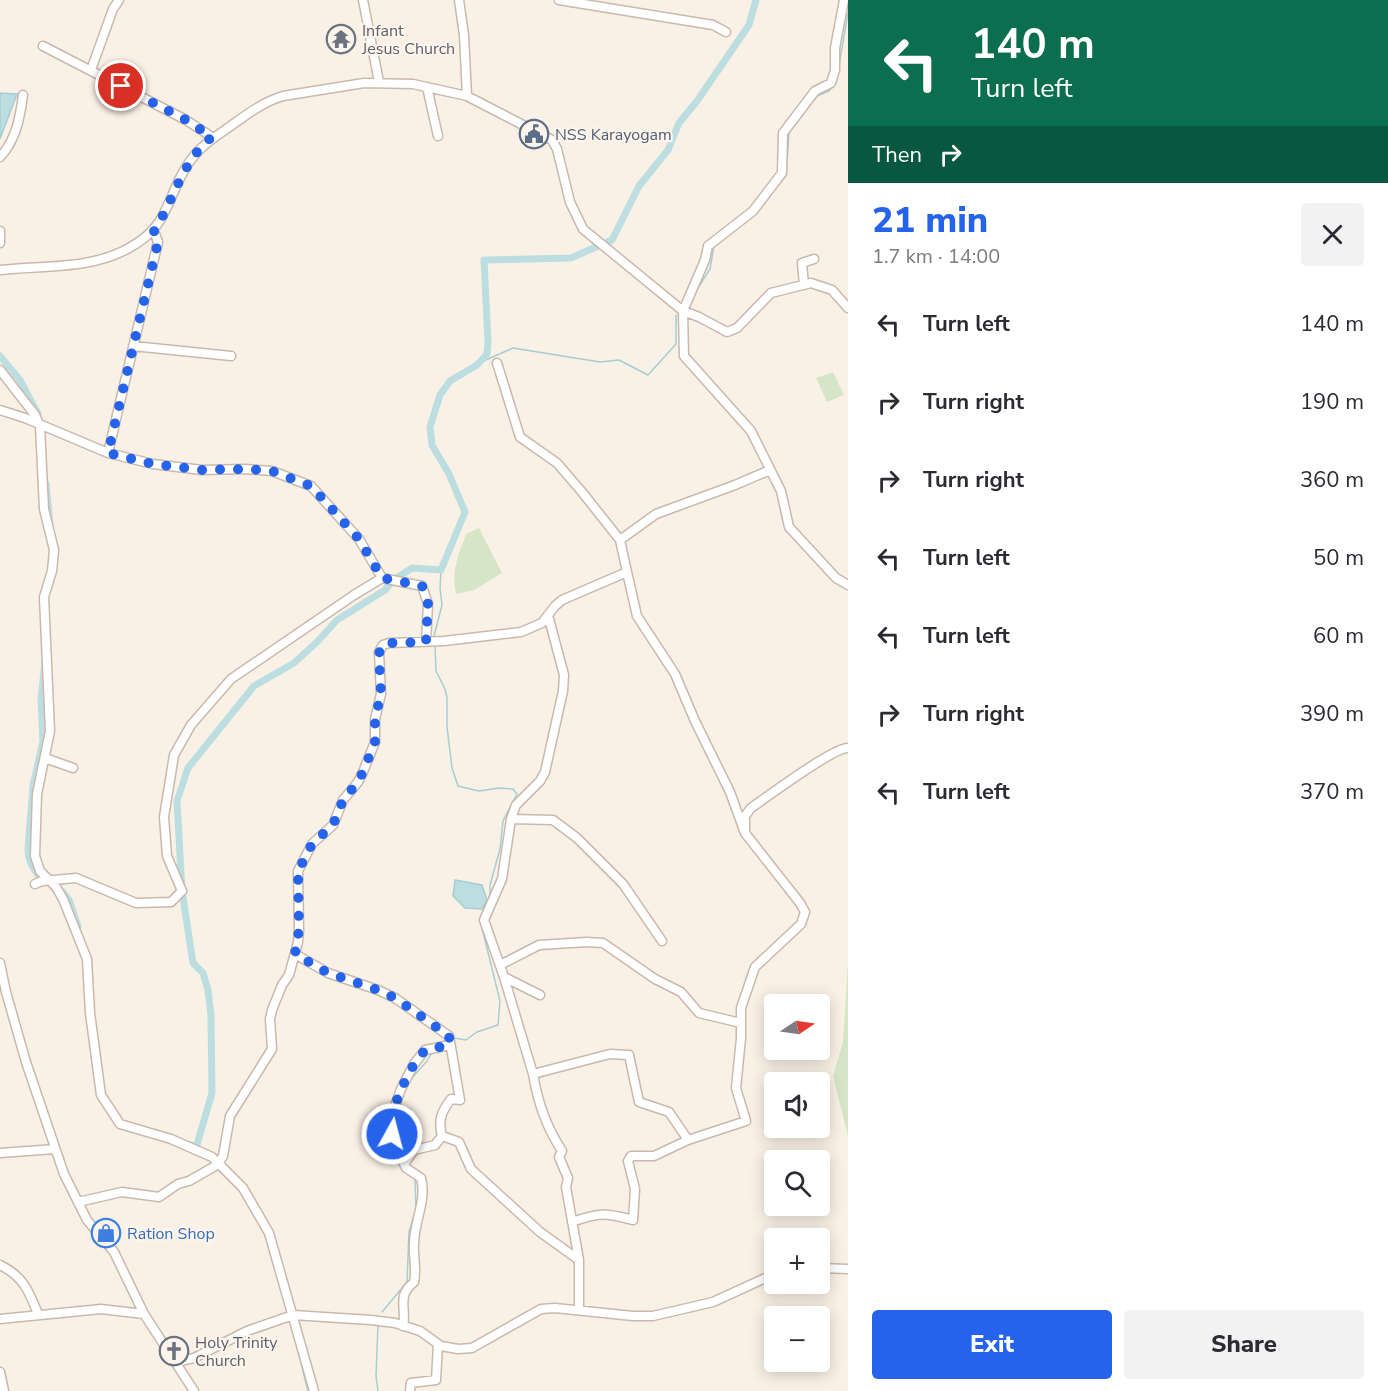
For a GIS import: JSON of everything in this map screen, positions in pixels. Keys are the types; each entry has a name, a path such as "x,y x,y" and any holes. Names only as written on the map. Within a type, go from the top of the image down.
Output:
{"street":[{"path":"91,70 113,9 119,0"},
{"path":"363,0 379,82"},
{"path":"459,0 464,35 467,96"},
{"path":"559,0 712,25 726,32"},
{"path":"844,0 835,48 835,70 831,84 816,90 783,133 782,172 753,211 708,246 705,260 683,311 684,356 751,430 781,491 789,527 836,578 848,585"},
{"path":"43,46 186,120 212,137"},
{"path":"0,270 39,266 55,267 92,261 127,249 154,231 199,149 212,137 252,110 272,99 379,82 427,87 467,96 552,140 557,149 570,202 583,229 683,311 727,332 737,328 771,293 811,284 832,290 848,308"},
{"path":"427,87 438,136"},
{"path":"0,157 13,138 23,95"},
{"path":"0,231 0,243"},
{"path":"108,453 158,242 154,231"},
{"path":"804,285 802,263 814,259"},
{"path":"133,346 231,356"},
{"path":"497,363 520,437 557,463 620,540 637,616 675,674 730,792 745,832 805,912 801,924 755,967 741,1008 741,1038 736,1088 746,1122 688,1140 654,1156 631,1156 628,1161 635,1190 633,1220 597,1214 572,1222"},
{"path":"0,370 35,415 40,426 44,510 54,550 52,571 44,597 50,731 37,794 35,856 40,871 56,887 63,899 87,959 90,1013 100,1095 120,1124 171,1139 212,1156 243,1188 269,1233 314,1391"},
{"path":"0,410 25,418 108,453 153,464 202,470 272,471 311,486 359,539 382,578"},
{"path":"620,540 656,514 770,470"},
{"path":"78,1202 122,1192 159,1197 178,1184 206,1172 223,1156 230,1116 272,1049 270,1019 272,1010 288,975 295,954 299,930 298,871 312,844 333,825 343,800 358,782 375,742 375,719 381,694 380,648 389,643 426,642 521,632 536,626 562,600 627,572"},
{"path":"35,884 49,880 76,878 136,903 171,902 182,891 167,856 164,817 174,755 191,724 231,679 382,578 422,586 428,604 426,642"},
{"path":"548,615 564,675 562,691 545,772 540,781 516,805 511,819 502,879 484,920 533,1074 537,1101 550,1132 562,1151 559,1157 568,1178 566,1187 579,1260 579,1310"},
{"path":"745,832 745,816 751,808 827,757 844,747 848,748"},
{"path":"45,759 73,768"},
{"path":"511,819 553,820 576,838 623,884 662,941"},
{"path":"500,965 539,945 603,943 655,979 681,992 699,1013 741,1023"},
{"path":"295,954 328,973 395,998 449,1036 460,1100 451,1099 443,1109 439,1123 442,1136 435,1146 414,1150 404,1164"},
{"path":"0,963 3,992 55,1149 78,1202 87,1220 114,1252 144,1314 194,1391"},
{"path":"504,977 540,995"},
{"path":"403,1326 405,1317 401,1303 407,1288 414,1282 416,1271 413,1241 424,1189 421,1178 406,1168 404,1164 392,1134 392,1114 401,1089 414,1064 425,1050 450,1045"},
{"path":"533,1074 610,1054 629,1055 639,1102 669,1112 688,1140"},
{"path":"442,1136 459,1142 471,1169 540,1232 579,1260"},
{"path":"0,1153 55,1149"},
{"path":"0,1265 16,1273 30,1294 38,1314"},
{"path":"830,1268 848,1269"},
{"path":"175,1362 194,1358 247,1331 293,1315 371,1320 420,1330 438,1344 450,1348 472,1348 540,1309 652,1316 713,1302 764,1279"},
{"path":"0,1318 101,1309 144,1314"},
{"path":"410,1391 411,1383 436,1380 438,1344"},
{"path":"0,1372 4,1391"}],"green space":[{"path":"833,372 844,395 827,402 816,378"},
{"path":"479,528 502,573 474,590 456,594 455,571 460,549 466,534"},
{"path":"848,964 848,1136 833,1076 843,1042"}],"water":[{"path":"0,93 17,94 0,139"},
{"path":"455,880 482,885 487,900 482,909 465,908 453,896"}],"waterway":[{"path":"607,242 612,240 639,186 668,150 679,123 697,101 749,25 756,0"},
{"path":"839,65 848,13"},
{"path":"836,83 838,73"},
{"path":"777,186 786,176 789,133 817,96 829,91 833,86"},
{"path":"696,291 710,269 714,246"},
{"path":"395,579 412,568 441,570 465,512 449,474 432,445 430,427 440,395 450,381 477,365 487,354 484,260 571,258 596,247"},
{"path":"479,363 513,348 600,362 619,360 648,375 676,344 676,315"},
{"path":"0,356 20,380 38,414"},
{"path":"46,484 50,524"},
{"path":"434,636 442,605 441,570"},
{"path":"191,1145 196,1148 212,1093 211,1016 208,990 203,973 193,963 182,891 177,801 188,768 254,686 294,663 337,620 385,590 391,583"},
{"path":"435,647 436,671 447,698 447,727 452,768 458,786 479,791 499,788 513,789 517,794 503,821 500,849 490,885 490,896 481,919"},
{"path":"45,661 41,700 43,741 33,786 28,849 33,867 45,882"},
{"path":"63,892 69,900 78,926"},
{"path":"454,1038 466,1040 477,1032 498,1025 500,1001 481,924"},
{"path":"437,1043 444,1041"},
{"path":"411,1079 431,1054"},
{"path":"399,1108 398,1131 407,1151"},
{"path":"382,1312 407,1282 409,1232 416,1209 415,1179"},
{"path":"378,1325 376,1376 378,1391"},
{"path":"298,1351 308,1391"}],"place":[{"name":"Infant Jesus Church","path":"341,39"},
{"name":"NSS Karayogam","path":"534,134"},
{"name":"Ration Shop","path":"106,1233"},
{"name":"Holy Trinity Church","path":"174,1351"}],"route":[{"path":"121,86 186,120 212,137 199,149 181,176 154,231 158,242 108,453 153,464 202,470 272,471 311,486 359,539 382,578 422,586 428,604 426,642 389,643 380,648 381,694 375,719 375,742 358,782 343,800 333,825 312,844 298,871 299,930 295,954 328,973 395,998 449,1036 450,1045 425,1050 414,1064 401,1089 392,1114 392,1134"}]}
